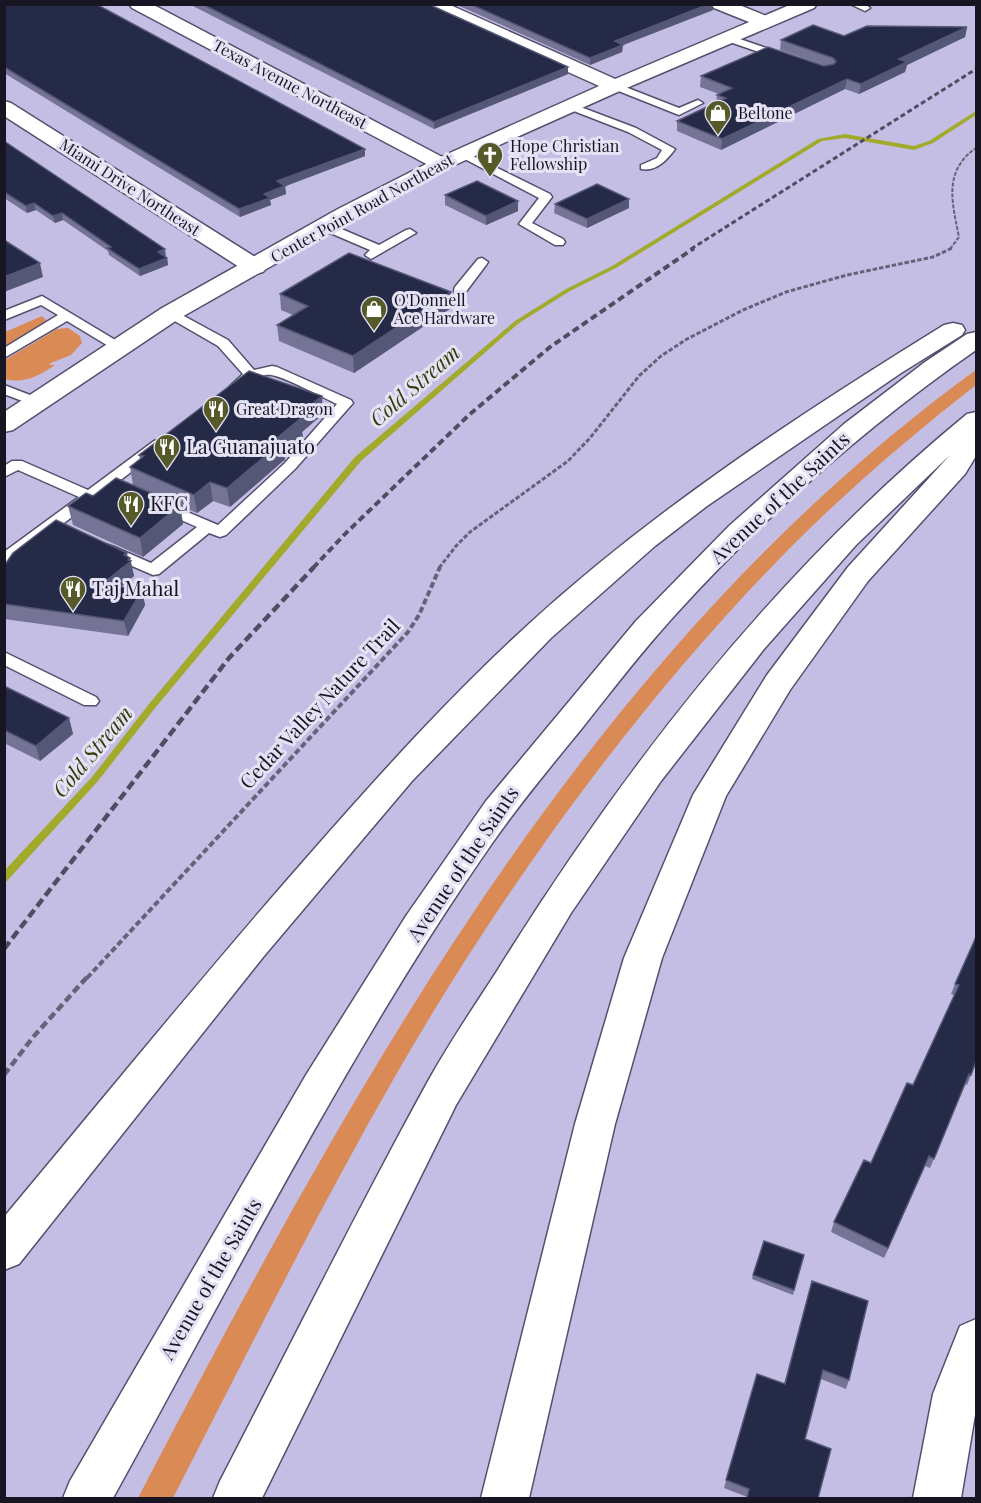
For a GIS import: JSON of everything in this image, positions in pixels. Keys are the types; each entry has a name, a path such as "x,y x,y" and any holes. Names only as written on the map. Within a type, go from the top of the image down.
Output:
{"main road":[{"name":"Texas Avenue Northeast","path":"138,4 441,164"},
{"path":"432,4 615,86"},
{"path":"720,4 765,22"},
{"name":"Center Point Road Northeast","path":"4,424 171,313 441,164 615,86 808,4"},
{"name":"Miami Drive Northeast","path":"4,107 255,267"},
{"path":"4,1250 251,946 384,791 540,631 645,540 697,500 892,368 976,318"},
{"name":"Avenue of the Saints","path":"87,1498 344,1044 472,845 524,776 665,607 738,535 797,478 853,430 976,339"},
{"path":"237,1498 442,1093 558,903 649,773 753,642 796,592 846,539 921,467 976,420"},
{"path":"505,1498 595,1124 643,958 710,795 778,683 858,574 956,468 976,437"},
{"path":"937,1498 956,1394 976,1341"}],"lane":[{"path":"728,38 794,61"},
{"path":"615,86 679,112"},
{"path":"662,121 698,103"},
{"path":"570,106 632,130 669,149 661,160 645,167"},
{"path":"463,154 546,197 525,224 559,242"},
{"path":"325,226 375,253 410,233"},
{"path":"460,290 482,262"},
{"path":"4,316 42,300 120,347"},
{"path":"171,313 223,343 251,375"},
{"path":"4,354 67,315"},
{"path":"147,500 220,532 290,466 346,403 273,370 251,375 224,395"},
{"path":"4,389 38,403"},
{"path":"4,560 174,433"},
{"path":"4,473 17,464 90,496"},
{"path":"108,483 128,492"},
{"path":"52,524 72,533"},
{"path":"93,543 153,570 207,527"},
{"path":"4,658 90,701"}],"path":[{"name":"Cedar Valley Nature Trail","path":"4,1075 50,1018 408,632 423,608 427,592 444,560 464,539 499,510 568,461 650,365 691,338 754,305 786,292 859,272 930,258 950,250 959,237 953,187 956,167 976,148"}],"shaded area":[{"path":"42,316 46,320 44,323 5,347 5,332"},
{"path":"68,328 80,336 82,343 71,355 51,363 49,365 55,365 31,378 5,379 5,360 57,329"},
{"path":"976,370 976,385 837,503 737,604 629,730 578,797 483,934 397,1073 310,1231 173,1498 138,1498 306,1186 396,1033 493,884 598,741 712,606 838,482"}],"building":[{"path":"4,4 96,4 365,149 277,181 285,186 264,194 270,198 239,209 4,67"},
{"path":"202,4 428,4 568,67 434,122"},
{"path":"470,4 709,4 615,41 623,45 590,58"},
{"path":"813,25 844,36 867,26 967,27 899,59 907,62 861,84 847,79 722,139 677,121 726,98 717,95 732,88 701,76 768,47 824,66 834,64 836,61 833,58 781,40"},
{"path":"4,141 165,249 158,252 167,258 139,269 107,248 111,247 62,213 53,216 34,203 26,206 4,192"},
{"path":"477,181 518,201 486,216 445,195"},
{"path":"597,184 629,199 587,219 555,204"},
{"path":"4,240 40,263 4,277"},
{"name":"O'Donnell Ace Hardware","path":"349,253 451,292 353,356 277,325 308,306 280,294"},
{"path":"249,371 322,396 276,439 283,441 281,443 227,488 210,482 194,495 130,467 144,456 139,455"},
{"path":"116,478 180,505 140,538 68,506 86,493 93,496"},
{"path":"56,520 127,553 124,555 131,561 102,584 142,590 124,621 4,604 4,566 13,553"},
{"path":"4,686 69,718 36,746 4,730"},
{"path":"976,937 976,1061 934,1159 929,1156 888,1248 834,1222 864,1160 871,1163 907,1083 913,1085 959,985 955,984"},
{"path":"764,1241 804,1255 794,1290 753,1275"},
{"path":"812,1281 868,1301 849,1380 823,1370 805,1439 831,1449 818,1498 747,1498 749,1489 726,1480 757,1374 785,1384"}],"waterway":[{"name":"Cold Stream","path":"4,878 95,779 152,706 358,459 517,322 568,290 614,267 820,140 845,136 914,148 931,142 976,113"}],"railway":[{"path":"691,249 976,69"},
{"path":"313,568 346,533 470,414 550,347 694,248"},
{"path":"4,949 229,658 314,567"}],"place":[{"name":"Beltone","path":"718,136"},
{"name":"Hope Christian Fellowship","path":"490,178"},
{"name":"O'Donnell Ace Hardware","path":"374,332"},
{"name":"Great Dragon","path":"216,432"},
{"name":"La Guanajuato","path":"167,470"},
{"name":"KFC","path":"131,527"},
{"name":"Taj Mahal","path":"73,612"}]}
